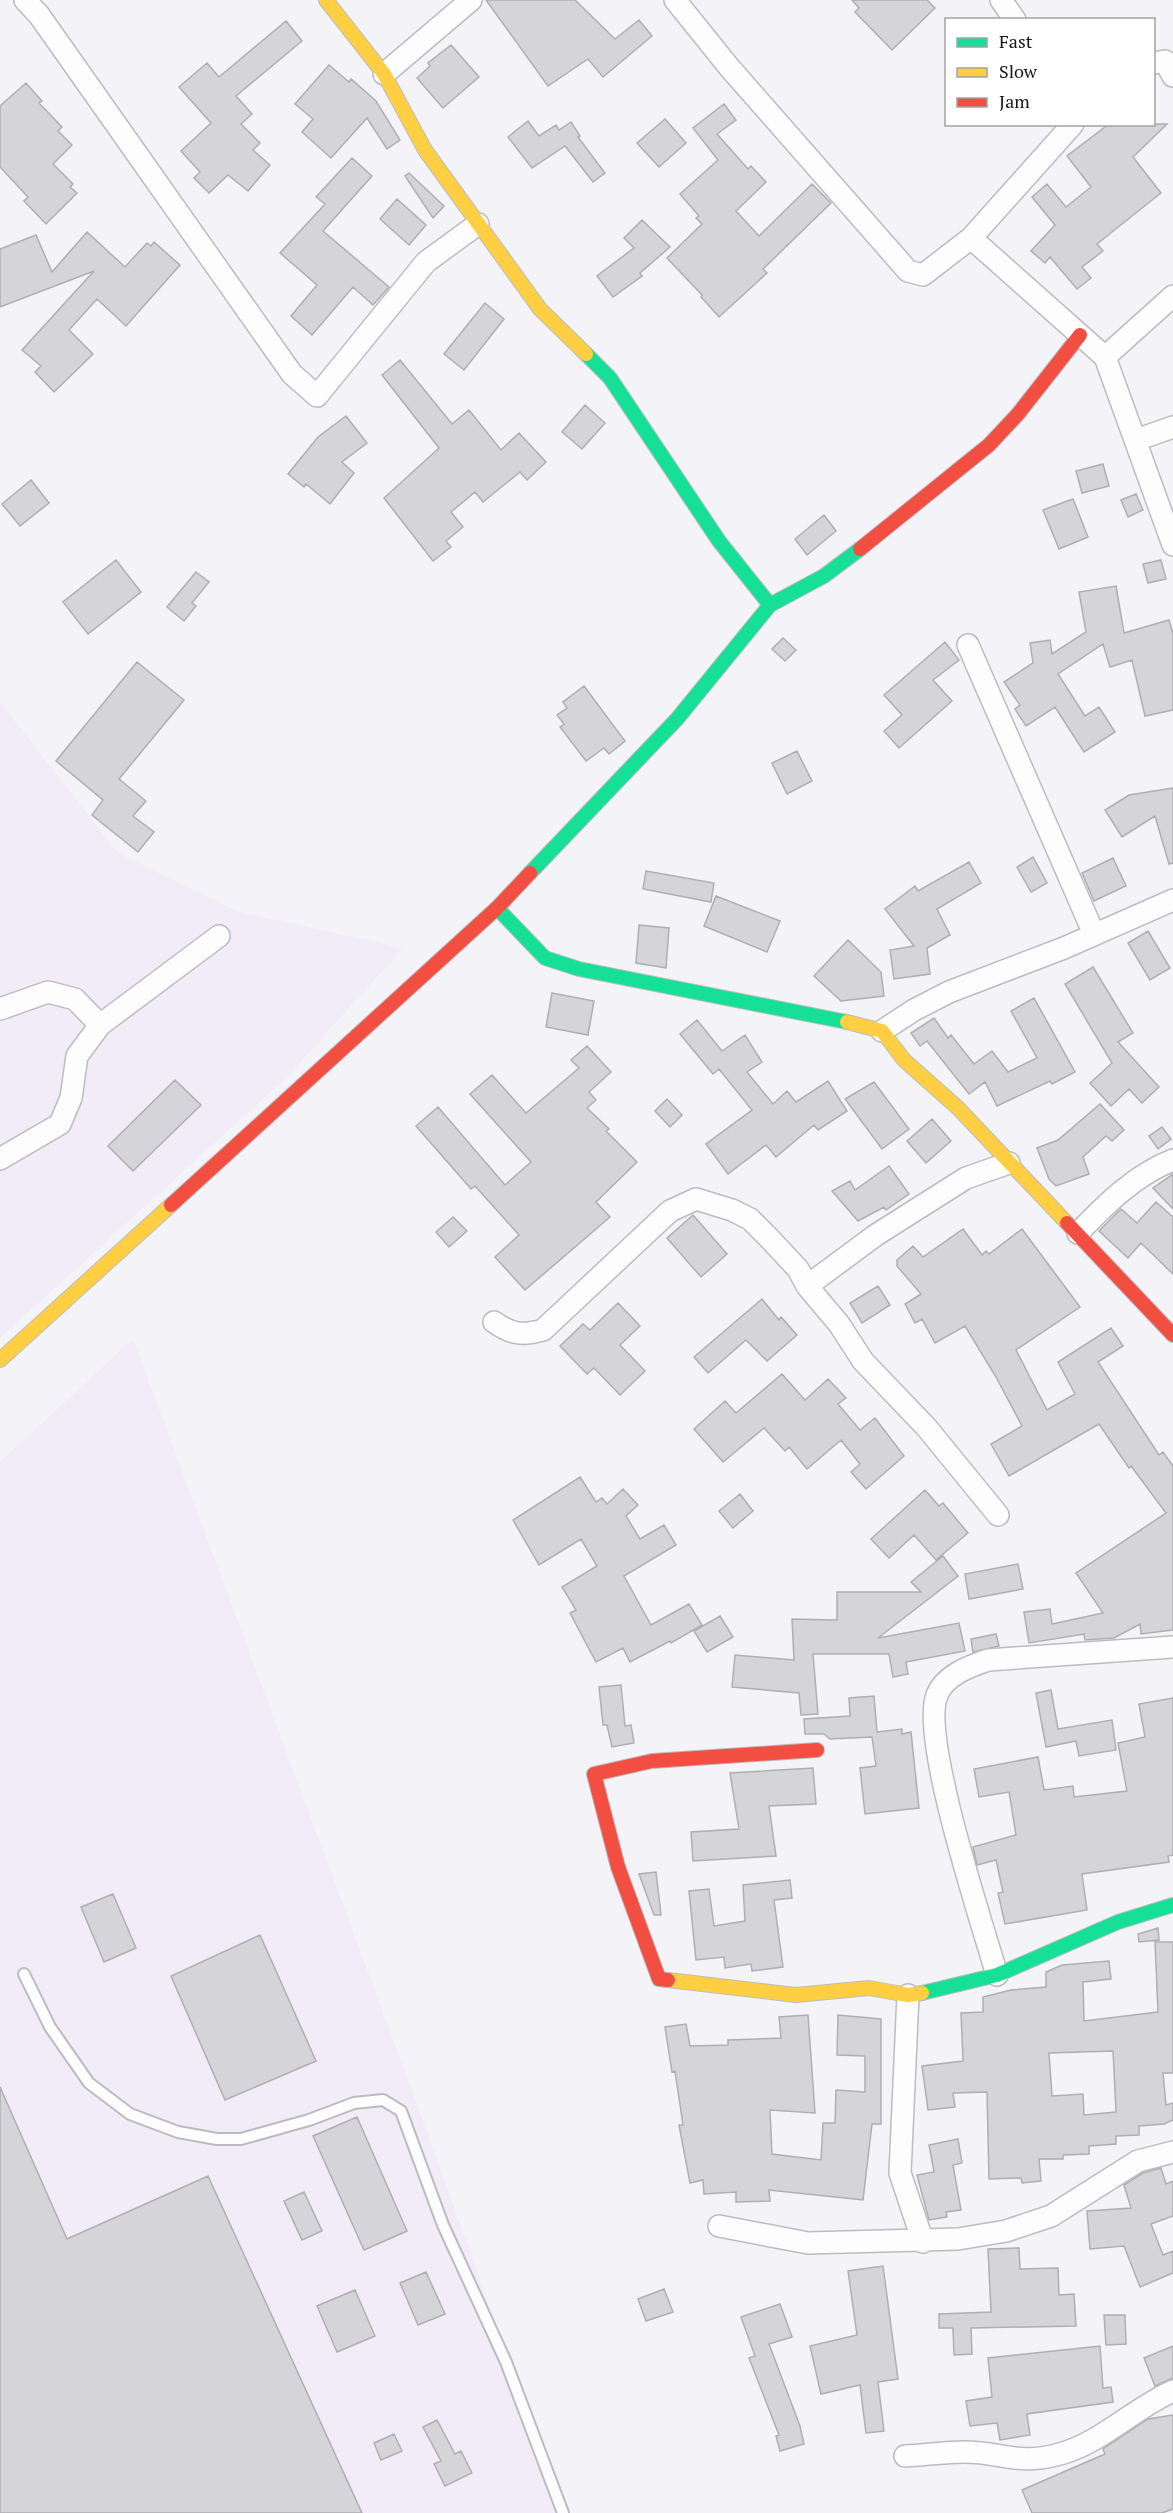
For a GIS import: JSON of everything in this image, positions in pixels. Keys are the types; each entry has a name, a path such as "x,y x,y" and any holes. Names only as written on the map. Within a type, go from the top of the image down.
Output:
{"street":[{"path":"25,0 39,15 292,374 317,396 426,262 478,224"},
{"path":"326,0 384,74 425,150 540,309 610,378 719,541 770,605"},
{"path":"384,74 471,0"},
{"path":"675,0 729,67 908,271 923,275 971,238 1071,126"},
{"path":"1001,0 1014,18"},
{"path":"1155,63 1165,61 1173,76"},
{"path":"971,238 1105,357 1173,545"},
{"path":"1105,357 1173,296"},
{"path":"0,1360 497,908 677,719 770,605 824,576 914,508 989,445 1018,414 1080,335"},
{"path":"1136,440 1173,427"},
{"path":"968,645 1094,934"},
{"path":"882,1031 914,1010 949,992 1173,900"},
{"path":"497,908 545,958 579,969 857,1023 882,1031 904,1060 927,1078 1078,1233 1173,1335"},
{"path":"0,1159 60,1124 71,1098 77,1056 100,1025 219,936"},
{"path":"0,1009 48,992 75,999 100,1025"},
{"path":"1078,1233 1107,1203 1155,1167 1173,1160"},
{"path":"807,1286 876,1235 966,1178 1009,1163"},
{"path":"494,1322 509,1333 527,1335 543,1330 670,1211 696,1199 732,1210 750,1219 798,1269 807,1286 839,1324 863,1361 927,1428 998,1515"},
{"path":"997,1975 954,1826 934,1733 937,1694 960,1669 988,1660 1173,1647"},
{"path":"817,1750 652,1761 594,1774 618,1867 659,1979 795,1995 869,1988 908,1995 940,1991 997,1975 1108,1926 1173,1906"},
{"path":"908,1995 900,2173 923,2242"},
{"path":"719,2226 808,2243 923,2242 1006,2231 1051,2216 1138,2161 1173,2152"},
{"path":"905,2456 966,2452 1022,2461 1057,2455 1097,2440 1153,2400 1173,2391"}],"lane":[{"path":"24,1974 50,2027 89,2083 130,2114 178,2132 217,2139 241,2139 309,2120 354,2103 383,2100 401,2112 443,2225 506,2362 562,2513"}],"shaded area":[{"path":"0,702 118,853 236,911 403,948 287,1077 0,1338"},
{"path":"133,1339 407,2077 565,2513 0,2513 0,1462"}],"building":[{"path":"486,0 575,0 615,39 639,20 652,36 603,77 588,59 548,86"},
{"path":"852,0 927,0 935,8 892,50 855,12 859,8"},
{"path":"286,21 302,41 236,96 252,114 241,124 260,143 253,150 270,165 248,191 228,175 209,193 194,178 200,172 181,151 211,123 179,87 207,63 219,77"},
{"path":"451,45 479,77 443,108 417,78 430,66 428,63"},
{"path":"329,65 349,82 351,79 376,101 400,140 387,149 367,118 331,158 302,132 313,119 295,104"},
{"path":"26,83 42,101 39,103 62,127 58,131 72,145 53,164 73,184 70,187 77,193 46,224 24,201 28,197 0,167 0,106"},
{"path":"724,104 736,120 717,134 748,169 751,166 766,182 736,211 759,236 812,184 831,203 763,269 767,273 719,317 667,258 702,224 696,218 699,216 680,194 718,160 693,128"},
{"path":"665,119 686,143 659,167 637,143"},
{"path":"528,121 539,136 556,125 559,130 571,122 580,136 578,137 605,173 593,182 565,146 532,168 508,137"},
{"path":"1167,124 1133,157 1161,193 1097,244 1103,251 1082,267 1091,278 1077,289 1050,257 1045,263 1031,251 1055,225 1032,197 1047,184 1066,207 1091,187 1067,156 1106,126"},
{"path":"352,158 372,176 323,231 389,287 373,305 353,287 312,335 291,316 317,285 280,253 325,204 316,197"},
{"path":"409,173 444,206 433,218 405,176"},
{"path":"397,199 426,225 409,245 380,219"},
{"path":"642,220 670,247 640,273 642,276 613,297 597,276 634,248 624,238"},
{"path":"87,232 125,267 147,243 151,246 154,242 180,265 126,326 97,299 69,330 93,354 54,392 35,372 41,366 22,350 94,271 0,307 0,249 36,235 52,272"},
{"path":"485,303 504,319 464,370 444,354"},
{"path":"400,360 452,424 469,410 501,450 519,433 546,462 527,480 520,472 483,502 475,492 451,512 463,527 446,541 451,547 433,561 384,498 439,448 382,375"},
{"path":"585,405 605,423 582,449 562,432"},
{"path":"346,416 367,443 342,462 354,473 330,504 306,484 304,487 288,474 318,437"},
{"path":"1103,464 1109,486 1082,493 1076,471"},
{"path":"31,480 49,503 20,526 2,504"},
{"path":"1136,494 1143,510 1128,517 1121,500"},
{"path":"1073,499 1088,537 1059,549 1043,510"},
{"path":"824,515 836,531 807,555 795,539"},
{"path":"116,560 141,592 88,634 63,602"},
{"path":"1161,560 1166,579 1148,583 1143,564"},
{"path":"196,572 209,582 192,603 196,606 184,621 167,607"},
{"path":"1116,586 1124,633 1169,620 1173,634 1173,710 1145,716 1132,660 1110,667 1103,644 1058,674 1085,716 1099,707 1115,732 1084,752 1055,707 1026,726 1015,709 1020,705 1004,682 1033,663 1030,643 1050,640 1052,654 1086,632 1079,592"},
{"path":"783,638 796,650 785,661 772,649"},
{"path":"945,642 959,660 933,680 952,701 899,748 884,731 902,715 884,695"},
{"path":"137,662 184,700 119,779 146,801 133,816 154,832 138,852 92,815 103,800 56,761"},
{"path":"584,686 625,741 609,754 604,748 586,761 560,727 564,724 557,715 567,708 563,702"},
{"path":"797,751 812,781 787,794 772,763"},
{"path":"1173,788 1173,863 1169,864 1155,816 1122,837 1105,810 1129,795"},
{"path":"1033,857 1047,883 1031,892 1017,867"},
{"path":"1113,858 1126,886 1094,901 1082,873"},
{"path":"969,862 981,883 937,909 950,935 927,948 930,974 894,979 890,950 914,946 885,909 915,886 918,891"},
{"path":"646,871 714,883 711,902 643,889"},
{"path":"716,896 780,921 767,952 704,926"},
{"path":"639,925 669,928 666,968 636,963"},
{"path":"1148,931 1170,968 1150,980 1128,943"},
{"path":"848,940 881,972 884,996 841,1001 814,976"},
{"path":"1093,967 1133,1033 1118,1042 1159,1087 1142,1103 1129,1089 1111,1106 1090,1083 1112,1063 1065,984"},
{"path":"552,993 594,1001 588,1035 546,1027"},
{"path":"1034,998 1075,1072 1052,1084 1050,1081 997,1106 985,1082 969,1094 927,1041 920,1046 911,1033 934,1018 948,1038 951,1035 974,1064 992,1051 1008,1072 1037,1058 1011,1011"},
{"path":"697,1020 722,1051 745,1035 762,1062 747,1072 773,1104 787,1091 796,1102 828,1081 847,1111 818,1130 814,1125 776,1157 766,1145 728,1174 706,1144 752,1110 719,1069 713,1074 680,1034"},
{"path":"587,1046 611,1072 589,1092 596,1100 587,1108 609,1129 606,1131 637,1162 596,1202 610,1217 525,1290 495,1257 519,1235 475,1186 471,1189 416,1126 438,1107 505,1185 531,1162 470,1094 492,1075 526,1113 579,1068 571,1060"},
{"path":"175,1080 201,1105 133,1171 108,1146"},
{"path":"874,1082 909,1129 882,1149 845,1099"},
{"path":"667,1099 682,1115 670,1127 655,1111"},
{"path":"1100,1104 1124,1130 1112,1141 1106,1136 1083,1157 1089,1174 1056,1186 1049,1179 1037,1148 1058,1140"},
{"path":"932,1119 951,1141 926,1163 907,1141"},
{"path":"1162,1127 1171,1139 1158,1149 1149,1136"},
{"path":"889,1166 909,1194 886,1210 884,1207 858,1221 832,1191 850,1181 855,1190"},
{"path":"1173,1174 1173,1209 1153,1188"},
{"path":"1156,1202 1173,1217 1173,1274 1141,1243 1128,1258 1099,1231 1121,1209 1137,1223"},
{"path":"693,1215 727,1254 701,1277 667,1238"},
{"path":"453,1217 467,1231 449,1247 436,1232"},
{"path":"963,1229 982,1255 986,1251 989,1254 1022,1229 1080,1307 1016,1350 1047,1410 1075,1394 1058,1362 1111,1328 1123,1346 1098,1362 1159,1455 1163,1452 1173,1466 1173,1630 1141,1634 1140,1624 1114,1638 1085,1640 1084,1634 1029,1643 1024,1612 1050,1609 1052,1624 1103,1613 1076,1573 1166,1513 1131,1466 1129,1468 1099,1424 1009,1476 991,1444 1022,1426 996,1377 965,1326 935,1343 922,1319 915,1323 905,1304 921,1294 897,1266 897,1260 913,1246 923,1257"},
{"path":"878,1286 890,1305 862,1323 850,1303"},
{"path":"762,1299 779,1320 781,1317 797,1335 767,1361 746,1340 708,1373 694,1357"},
{"path":"618,1303 640,1326 620,1345 645,1371 620,1395 594,1368 587,1374 560,1346 583,1324 590,1330"},
{"path":"782,1374 805,1400 828,1379 846,1398 838,1404 860,1430 875,1418 904,1456 866,1489 851,1472 860,1464 841,1440 807,1469 789,1447 785,1451 764,1428 723,1462 694,1429 725,1401 736,1413"},
{"path":"580,1477 596,1502 602,1498 607,1504 623,1489 638,1505 626,1516 640,1539 664,1525 676,1545 624,1576 651,1625 689,1604 702,1625 671,1643 670,1641 630,1662 623,1648 596,1662 570,1613 576,1610 562,1587 597,1566 581,1539 539,1565 513,1520"},
{"path":"925,1490 939,1506 943,1503 968,1533 936,1560 914,1535 889,1558 871,1539"},
{"path":"740,1494 753,1511 733,1528 719,1511"},
{"path":"943,1556 958,1576 878,1638 959,1623 965,1651 906,1662 908,1674 893,1677 889,1654 813,1654 818,1714 801,1715 799,1693 732,1687 735,1655 794,1660 792,1619 837,1620 837,1592 921,1592 911,1582"},
{"path":"1018,1564 1023,1589 969,1599 965,1574"},
{"path":"720,1616 733,1637 707,1652 694,1631"},
{"path":"996,1634 999,1646 973,1652 971,1639"},
{"path":"621,1685 625,1726 631,1725 634,1743 612,1747 607,1725 603,1725 599,1687"},
{"path":"1051,1690 1058,1729 1112,1720 1116,1750 1079,1756 1076,1741 1046,1747 1036,1693"},
{"path":"874,1696 877,1732 902,1729 902,1734 911,1732 919,1808 865,1814 860,1768 876,1766 872,1737 830,1739 824,1734 805,1734 804,1719 850,1716 849,1698"},
{"path":"1173,1698 1173,1855 1168,1856 1169,1862 1082,1874 1087,1910 1005,1924 998,1893 1003,1892 996,1860 977,1865 973,1847 1016,1835 1009,1792 979,1797 974,1769 1038,1757 1044,1790 1073,1786 1074,1797 1127,1791 1118,1743 1145,1737 1139,1704"},
{"path":"813,1768 816,1804 769,1806 776,1856 693,1861 691,1832 739,1829 730,1773"},
{"path":"656,1872 661,1915 654,1915 639,1874"},
{"path":"790,1880 792,1898 774,1900 783,1967 752,1971 751,1964 725,1968 724,1957 696,1960 689,1891 709,1889 714,1926 745,1921 743,1885"},
{"path":"113,1894 136,1948 104,1962 81,1907"},
{"path":"1158,1928 1159,1940 1139,1942 1138,1934"},
{"path":"260,1935 316,2061 225,2100 171,1976"},
{"path":"1155,1942 1173,1942 1173,2073 1163,2073 1166,2105 1173,2103 1173,2120 1164,2124 1139,2126 1139,2135 1116,2136 1116,2144 1089,2146 1089,2154 1063,2155 1063,2159 1039,2159 1041,2181 1022,2183 1021,2178 989,2179 987,2092 953,2093 955,2107 928,2110 922,2066 963,2061 961,2013 983,2012 983,1997 1011,1990 1046,1987 1046,1972 1062,1965 1109,1961 1111,1979 1083,1982 1084,2021 1158,2012","holes":["1113,2051 1116,2112 1084,2115 1083,2094 1052,2096 1049,2053"]},
{"path":"808,2015 815,2113 770,2110 772,2154 821,2160 823,2123 835,2123 836,2090 865,2092 865,2056 837,2055 838,2015 881,2019 881,2124 872,2124 863,2200 769,2190 770,2201 736,2202 736,2192 704,2194 703,2180 690,2183 679,2125 683,2125 675,2071 672,2072 665,2027 686,2024 690,2046 728,2045 728,2040 781,2038 779,2017"},
{"path":"0,2087 67,2239 208,2176 362,2513 0,2513"},
{"path":"357,2117 407,2231 364,2250 313,2136"},
{"path":"958,2139 962,2163 953,2165 961,2210 946,2212 947,2217 929,2220 917,2175 934,2172 929,2145"},
{"path":"1161,2168 1166,2184 1173,2181 1173,2216 1151,2224 1163,2255 1173,2251 1173,2273 1140,2287 1124,2246 1090,2249 1087,2211 1131,2208 1124,2185 1143,2173"},
{"path":"304,2192 322,2231 302,2240 284,2201"},
{"path":"1019,2248 1020,2269 1058,2268 1059,2295 1074,2294 1076,2326 971,2328 972,2354 954,2355 953,2328 939,2328 939,2314 991,2312 988,2249"},
{"path":"883,2266 898,2379 878,2382 884,2431 866,2433 860,2385 821,2394 810,2346 857,2335 848,2271"},
{"path":"426,2272 445,2314 418,2325 400,2283"},
{"path":"664,2289 673,2312 646,2321 638,2299"},
{"path":"355,2290 375,2336 337,2352 317,2306"},
{"path":"780,2304 792,2337 769,2344 800,2426 804,2444 780,2451 776,2436 779,2435 749,2358 755,2356 741,2317"},
{"path":"1104,2315 1125,2315 1126,2344 1106,2345"},
{"path":"1100,2346 1103,2388 1111,2387 1113,2402 1027,2414 1030,2435 1000,2440 997,2423 970,2426 966,2401 992,2397 988,2358"},
{"path":"1173,2346 1173,2378 1155,2386 1144,2358"},
{"path":"1173,2415 1173,2509 1162,2513 1032,2513 1022,2490 1105,2454 1103,2449 1148,2419"},
{"path":"437,2420 455,2454 461,2451 472,2473 445,2486 434,2464 441,2461 423,2427"},
{"path":"394,2434 402,2451 381,2460 374,2443"}],"traffic: fast":[{"path":"586,354 610,378 719,541 770,605"},
{"path":"530,873 677,719 770,605 824,576 860,549"},
{"path":"497,908 545,958 579,969 847,1022"},
{"path":"922,1993 997,1975 1118,1922 1173,1905"}],"traffic: slow":[{"path":"326,0 384,74 425,150 540,309 586,354"},
{"path":"847,1022 882,1031 904,1060 958,1108 1067,1223"},
{"path":"0,1360 171,1205"},
{"path":"668,1980 796,1995 869,1988 908,1995 922,1993"}],"traffic: jam":[{"path":"860,549 989,445 1018,414 1080,335"},
{"path":"171,1205 497,908 530,873"},
{"path":"1067,1223 1173,1335"},
{"path":"668,1980 659,1979 618,1867 594,1774 652,1761 817,1750"}]}
